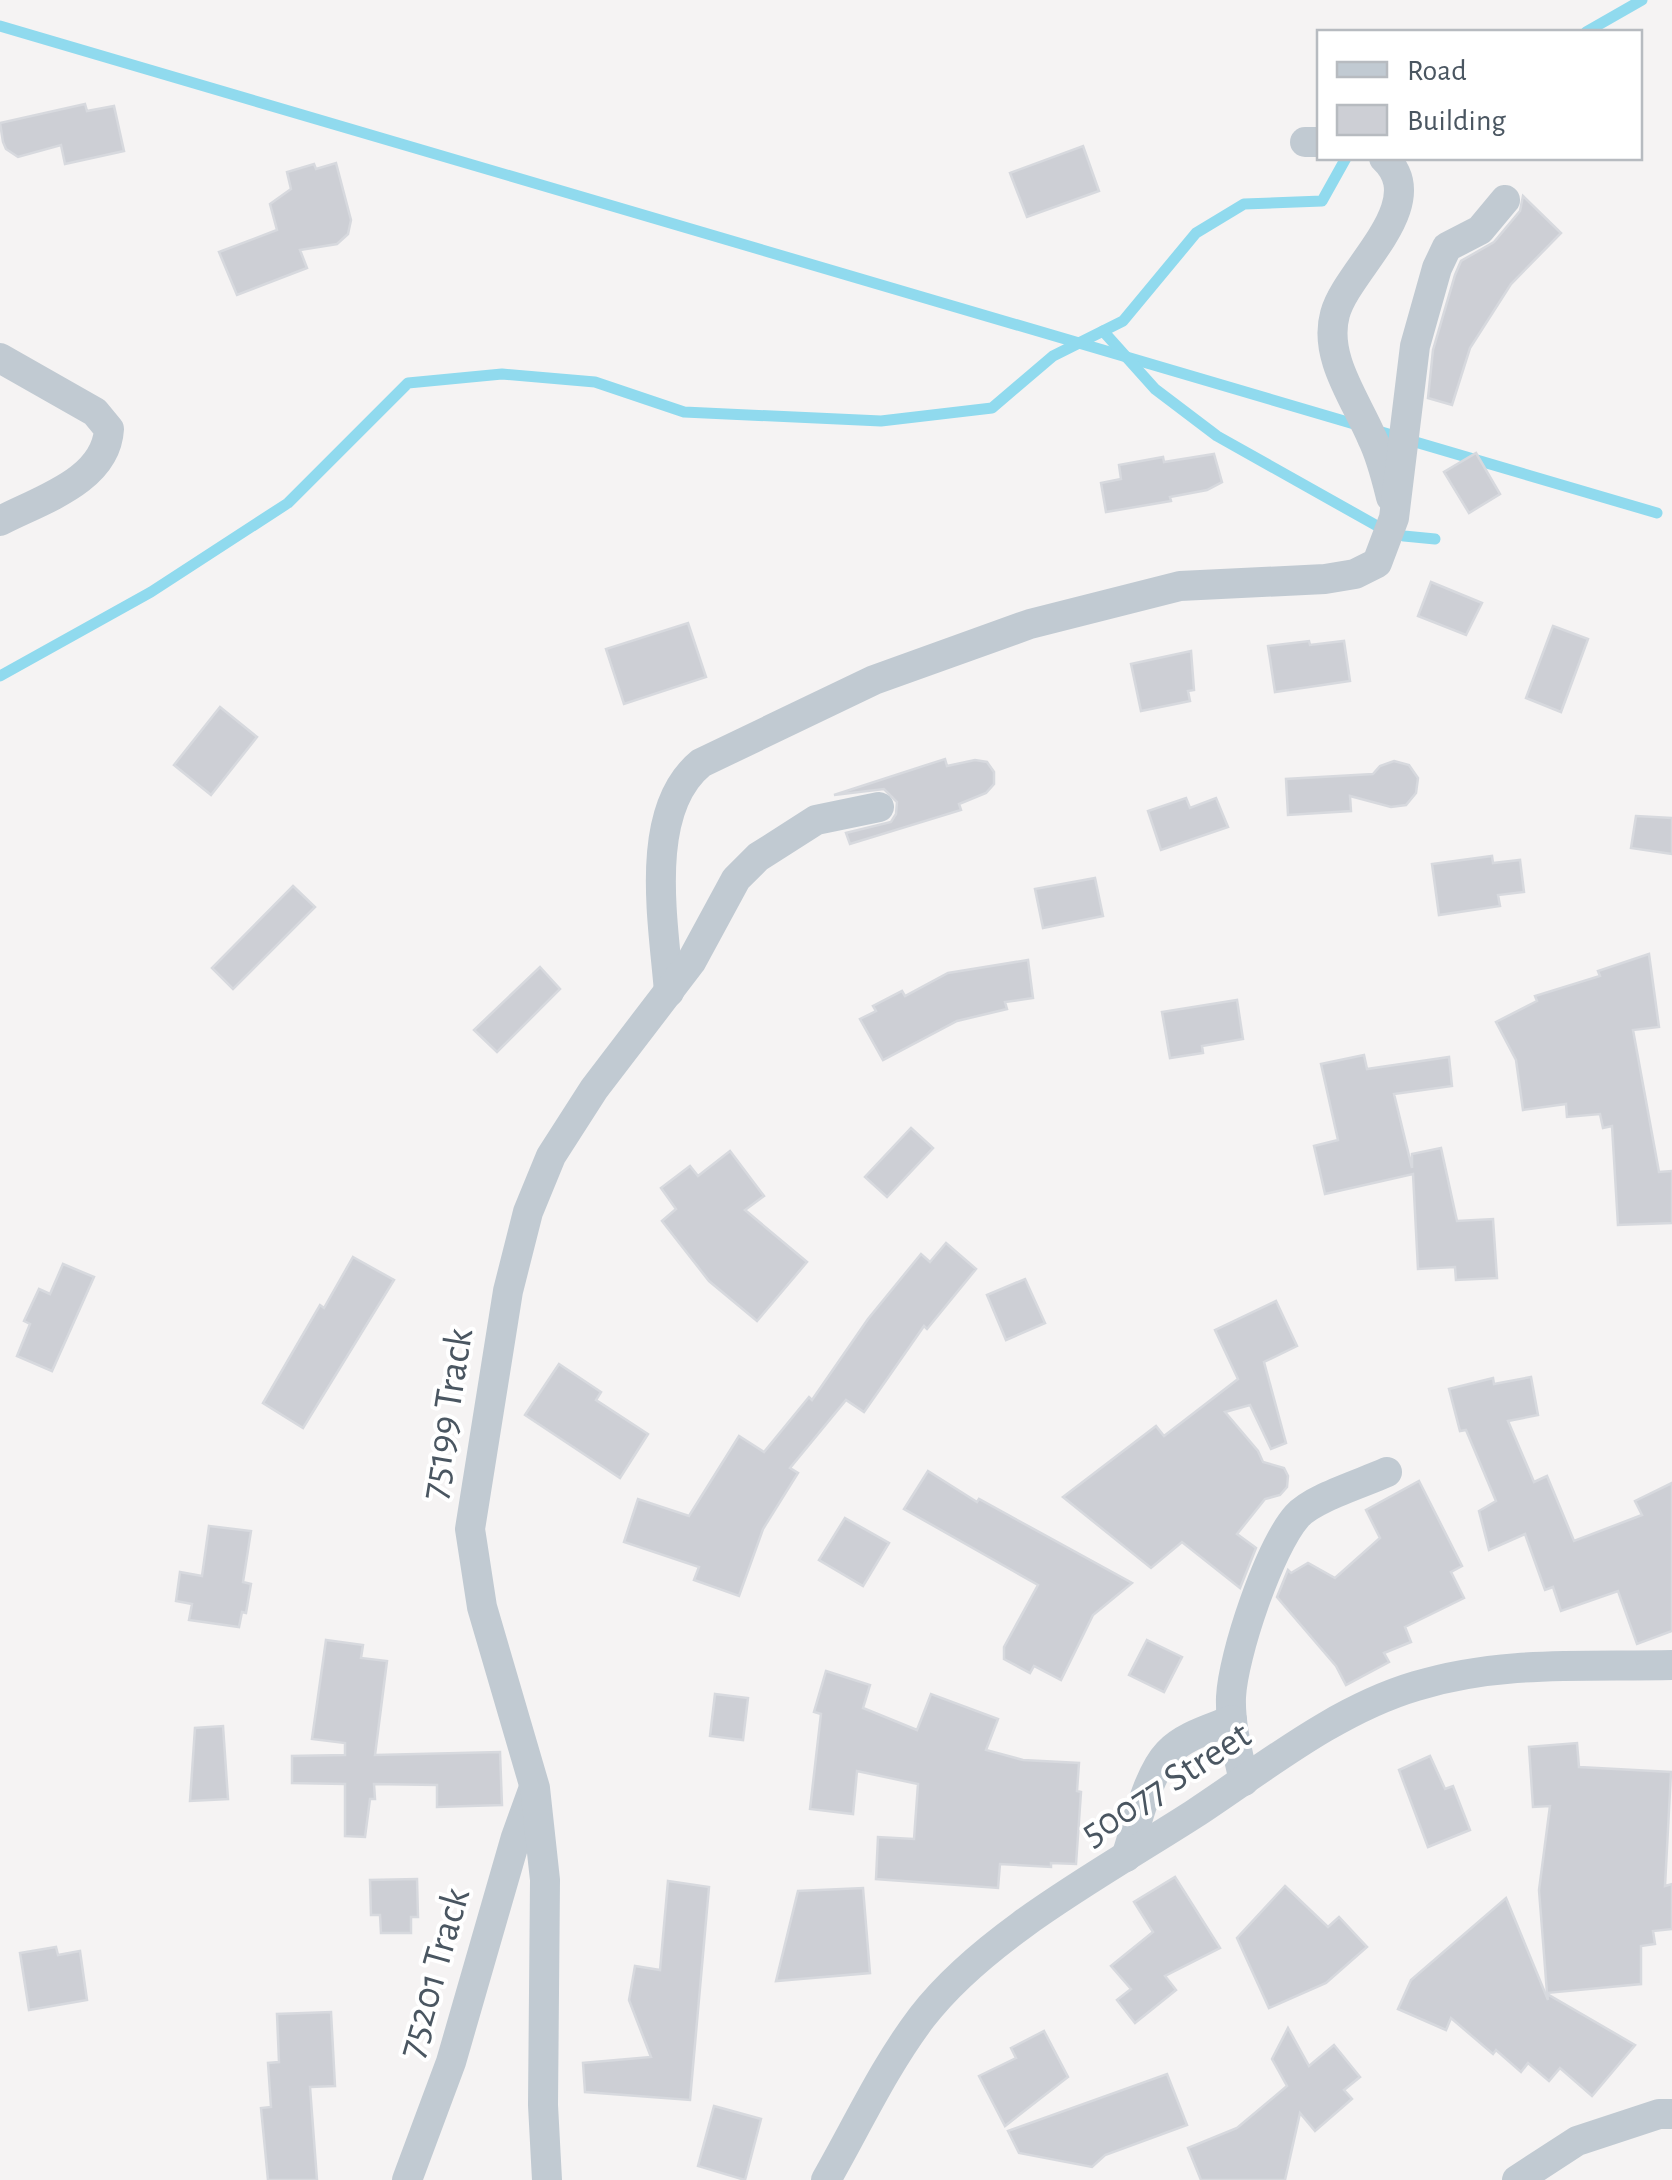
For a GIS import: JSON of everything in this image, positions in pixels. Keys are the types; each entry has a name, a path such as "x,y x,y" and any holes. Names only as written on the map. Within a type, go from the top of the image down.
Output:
{"street":[{"path":"1386,160 1394,170 1400,198 1370,256 1338,305 1333,326 1342,378 1374,440 1396,512"},
{"path":"669,992 662,892 664,838 682,782 701,762 874,680 1030,624 1191,584 1325,579 1368,570 1383,551 1396,512 1415,346 1437,268 1447,247 1480,230 1505,200"},
{"path":"0,358 95,412 106,422 108,442 100,462 76,482 0,521"},
{"name":"75199 Track","path":"547,2180 543,2105 545,1880 535,1788 482,1606 470,1529 508,1290 524,1228 551,1156 594,1089 691,962 736,879 758,857 816,820 879,807"},
{"path":"1244,1781 1230,1700 1237,1659 1253,1607 1291,1525 1310,1506 1387,1472"},
{"name":"50077 Street","path":"826,2180 923,2016 970,1967 1039,1914 1355,1711 1414,1686 1460,1674 1520,1666 1672,1664"},
{"path":"1126,1858 1152,1781 1168,1752 1197,1734 1232,1720"},
{"name":"75201 Track","path":"406,2180 451,2062 525,1807 535,1788"},
{"path":"1518,2180 1577,2140 1659,2114 1672,2114"}],"building":[{"path":"85,104 87,111 114,106 124,151 65,164 61,145 18,157 6,149 0,123"},
{"path":"1083,146 1099,191 1027,217 1010,173"},
{"path":"336,163 351,220 348,234 337,244 300,250 307,268 237,295 219,252 277,230 270,204 291,189 287,172"},
{"path":"1523,196 1561,233 1511,284 1470,348 1452,405 1428,398 1433,350 1461,261 1494,242 1520,211"},
{"path":"1476,453 1500,494 1469,513 1444,472"},
{"path":"1214,454 1222,482 1207,490 1170,497 1171,501 1106,512 1101,483 1121,479 1119,465"},
{"path":"1431,582 1482,603 1466,635 1418,616"},
{"path":"688,623 706,677 624,704 606,649"},
{"path":"1553,626 1588,639 1561,712 1526,698"},
{"path":"1309,641 1310,645 1344,641 1350,681 1275,692 1268,646"},
{"path":"1191,651 1194,690 1188,691 1190,701 1141,711 1131,664"},
{"path":"220,707 257,737 211,795 174,765"},
{"path":"945,759 947,766 975,760 987,762 994,772 994,784 986,793 959,804 961,810 850,844 846,833 891,822 897,802 884,789 834,795"},
{"path":"1394,761 1409,765 1418,778 1416,793 1406,805 1391,807 1350,796 1351,811 1288,815 1286,779 1373,774 1380,766"},
{"path":"1186,798 1190,808 1216,798 1228,827 1161,850 1148,811"},
{"path":"1636,816 1672,818 1672,854 1631,848"},
{"path":"1492,856 1493,863 1520,860 1524,892 1498,895 1500,906 1439,915 1432,864"},
{"path":"1095,878 1103,916 1043,928 1035,889"},
{"path":"293,886 315,907 233,989 212,968"},
{"path":"1649,954 1659,1027 1633,1030 1659,1172 1672,1171 1672,1223 1618,1225 1612,1126 1603,1128 1600,1114 1567,1117 1566,1104 1523,1110 1516,1060 1496,1022 1537,1001 1535,996 1600,976 1598,971"},
{"path":"1028,960 1033,998 1005,1002 1007,1009 957,1021 883,1060 860,1019 876,1011 873,1006 902,991 905,996 948,973"},
{"path":"540,967 560,989 497,1052 474,1030"},
{"path":"1237,1000 1243,1039 1202,1046 1203,1053 1170,1058 1162,1012"},
{"path":"1364,1055 1367,1069 1449,1057 1452,1086 1394,1094 1412,1168 1412,1154 1441,1148 1457,1221 1493,1219 1497,1278 1456,1280 1455,1267 1418,1269 1413,1174 1325,1194 1314,1146 1338,1140 1321,1064"},
{"path":"911,1128 933,1148 887,1197 865,1177"},
{"path":"730,1151 764,1196 745,1210 807,1262 757,1321 709,1281 662,1221 676,1209 661,1188 690,1166 698,1176"},
{"path":"946,1243 976,1269 927,1329 924,1326 864,1412 846,1400 790,1468 798,1473 763,1529 739,1596 694,1580 699,1567 624,1542 638,1499 689,1516 739,1436 764,1452 809,1397 812,1400 868,1319 921,1254 930,1262"},
{"path":"353,1257 394,1280 303,1428 263,1403"},
{"path":"63,1264 94,1277 52,1371 17,1356 30,1324 24,1321 39,1289 50,1294"},
{"path":"1025,1279 1045,1323 1006,1340 987,1295"},
{"path":"1276,1301 1297,1346 1264,1362 1286,1443 1271,1449 1250,1405 1225,1412 1263,1462 1284,1468 1288,1476 1287,1487 1280,1495 1265,1499 1237,1534 1256,1548 1240,1588 1182,1542 1151,1568 1063,1497 1156,1426 1164,1436 1238,1379 1215,1330"},
{"path":"559,1364 601,1392 596,1400 648,1434 620,1478 525,1415"},
{"path":"1531,1377 1538,1415 1508,1421 1534,1482 1547,1476 1574,1541 1642,1515 1635,1501 1672,1483 1672,1631 1637,1644 1618,1591 1561,1611 1553,1587 1545,1590 1525,1534 1489,1550 1479,1511 1496,1501 1466,1430 1460,1431 1449,1389 1493,1378 1494,1384"},
{"path":"928,1471 977,1502 979,1499 1132,1583 1093,1615 1061,1680 1034,1666 1030,1673 1004,1659 1004,1647 1038,1585 904,1509"},
{"path":"1419,1481 1462,1566 1451,1572 1464,1598 1405,1627 1411,1642 1384,1653 1389,1662 1346,1685 1336,1666 1277,1597 1288,1570 1291,1573 1308,1563 1335,1578 1380,1538 1366,1510"},
{"path":"845,1518 889,1543 863,1586 819,1560"},
{"path":"209,1526 251,1531 243,1582 251,1584 239,1627 189,1620 192,1604 176,1601 180,1572 202,1576"},
{"path":"326,1640 363,1645 361,1658 387,1661 375,1755 500,1752 502,1805 437,1807 437,1785 374,1784 375,1799 370,1799 365,1837 345,1836 345,1784 292,1783 292,1756 345,1755 345,1743 312,1739"},
{"path":"1147,1640 1182,1657 1164,1692 1129,1675"},
{"path":"826,1671 870,1685 863,1708 917,1730 931,1694 998,1719 986,1750 1023,1760 1079,1763 1076,1864 1000,1864 998,1888 876,1879 878,1837 914,1839 918,1784 857,1771 853,1814 810,1809 821,1714 814,1712"},
{"path":"715,1694 748,1698 743,1740 710,1736"},
{"path":"223,1726 228,1799 190,1801 195,1728"},
{"path":"1577,1743 1579,1767 1671,1772 1665,1886 1672,1884 1672,1929 1653,1931 1655,1944 1641,1946 1641,1984 1547,1993 1539,1890 1550,1806 1533,1807 1529,1747"},
{"path":"1430,1756 1445,1789 1453,1786 1470,1830 1428,1847 1399,1770"},
{"path":"1175,1877 1220,1948 1165,1976 1176,1990 1135,2023 1117,2000 1131,1989 1111,1966 1153,1932 1134,1902"},
{"path":"417,1879 418,1917 411,1917 411,1933 381,1933 380,1915 371,1915 370,1880"},
{"path":"668,1881 709,1887 690,2100 585,2092 583,2063 651,2057 629,2000 635,1966 660,1970"},
{"path":"1285,1886 1328,1927 1339,1917 1367,1947 1326,1983 1269,2008 1237,1938"},
{"path":"863,1888 870,1973 776,1981 798,1891"},
{"path":"1506,1898 1548,2000 1547,1994 1635,2045 1592,2096 1560,2068 1549,2081 1528,2063 1521,2072 1451,2018 1446,2030 1398,2009 1411,1980"},
{"path":"56,1947 58,1955 80,1951 87,2000 29,2010 20,1953"},
{"path":"331,2012 335,2086 310,2087 317,2180 268,2180 261,2108 271,2107 268,2063 279,2062 277,2014"},
{"path":"1288,2028 1309,2066 1334,2045 1360,2077 1344,2090 1352,2099 1315,2131 1300,2113 1285,2180 1201,2180 1188,2148 1237,2128 1287,2086 1272,2059"},
{"path":"1044,2031 1068,2077 1005,2126 979,2076 1016,2058 1011,2048"},
{"path":"1167,2074 1187,2125 1105,2155 1092,2167 1019,2153 1008,2131"},
{"path":"714,2106 761,2119 745,2180 698,2166"}],"waterway":[{"path":"1590,30 1642,0"},
{"path":"0,26 1657,513"},
{"path":"0,676 151,592 288,503 408,383 502,374 595,382 684,412 881,421 992,408 1053,356 1123,321 1196,233 1244,204 1322,201 1345,160"},
{"path":"1103,331 1155,389 1217,436 1379,527 1404,536 1435,539"}]}
